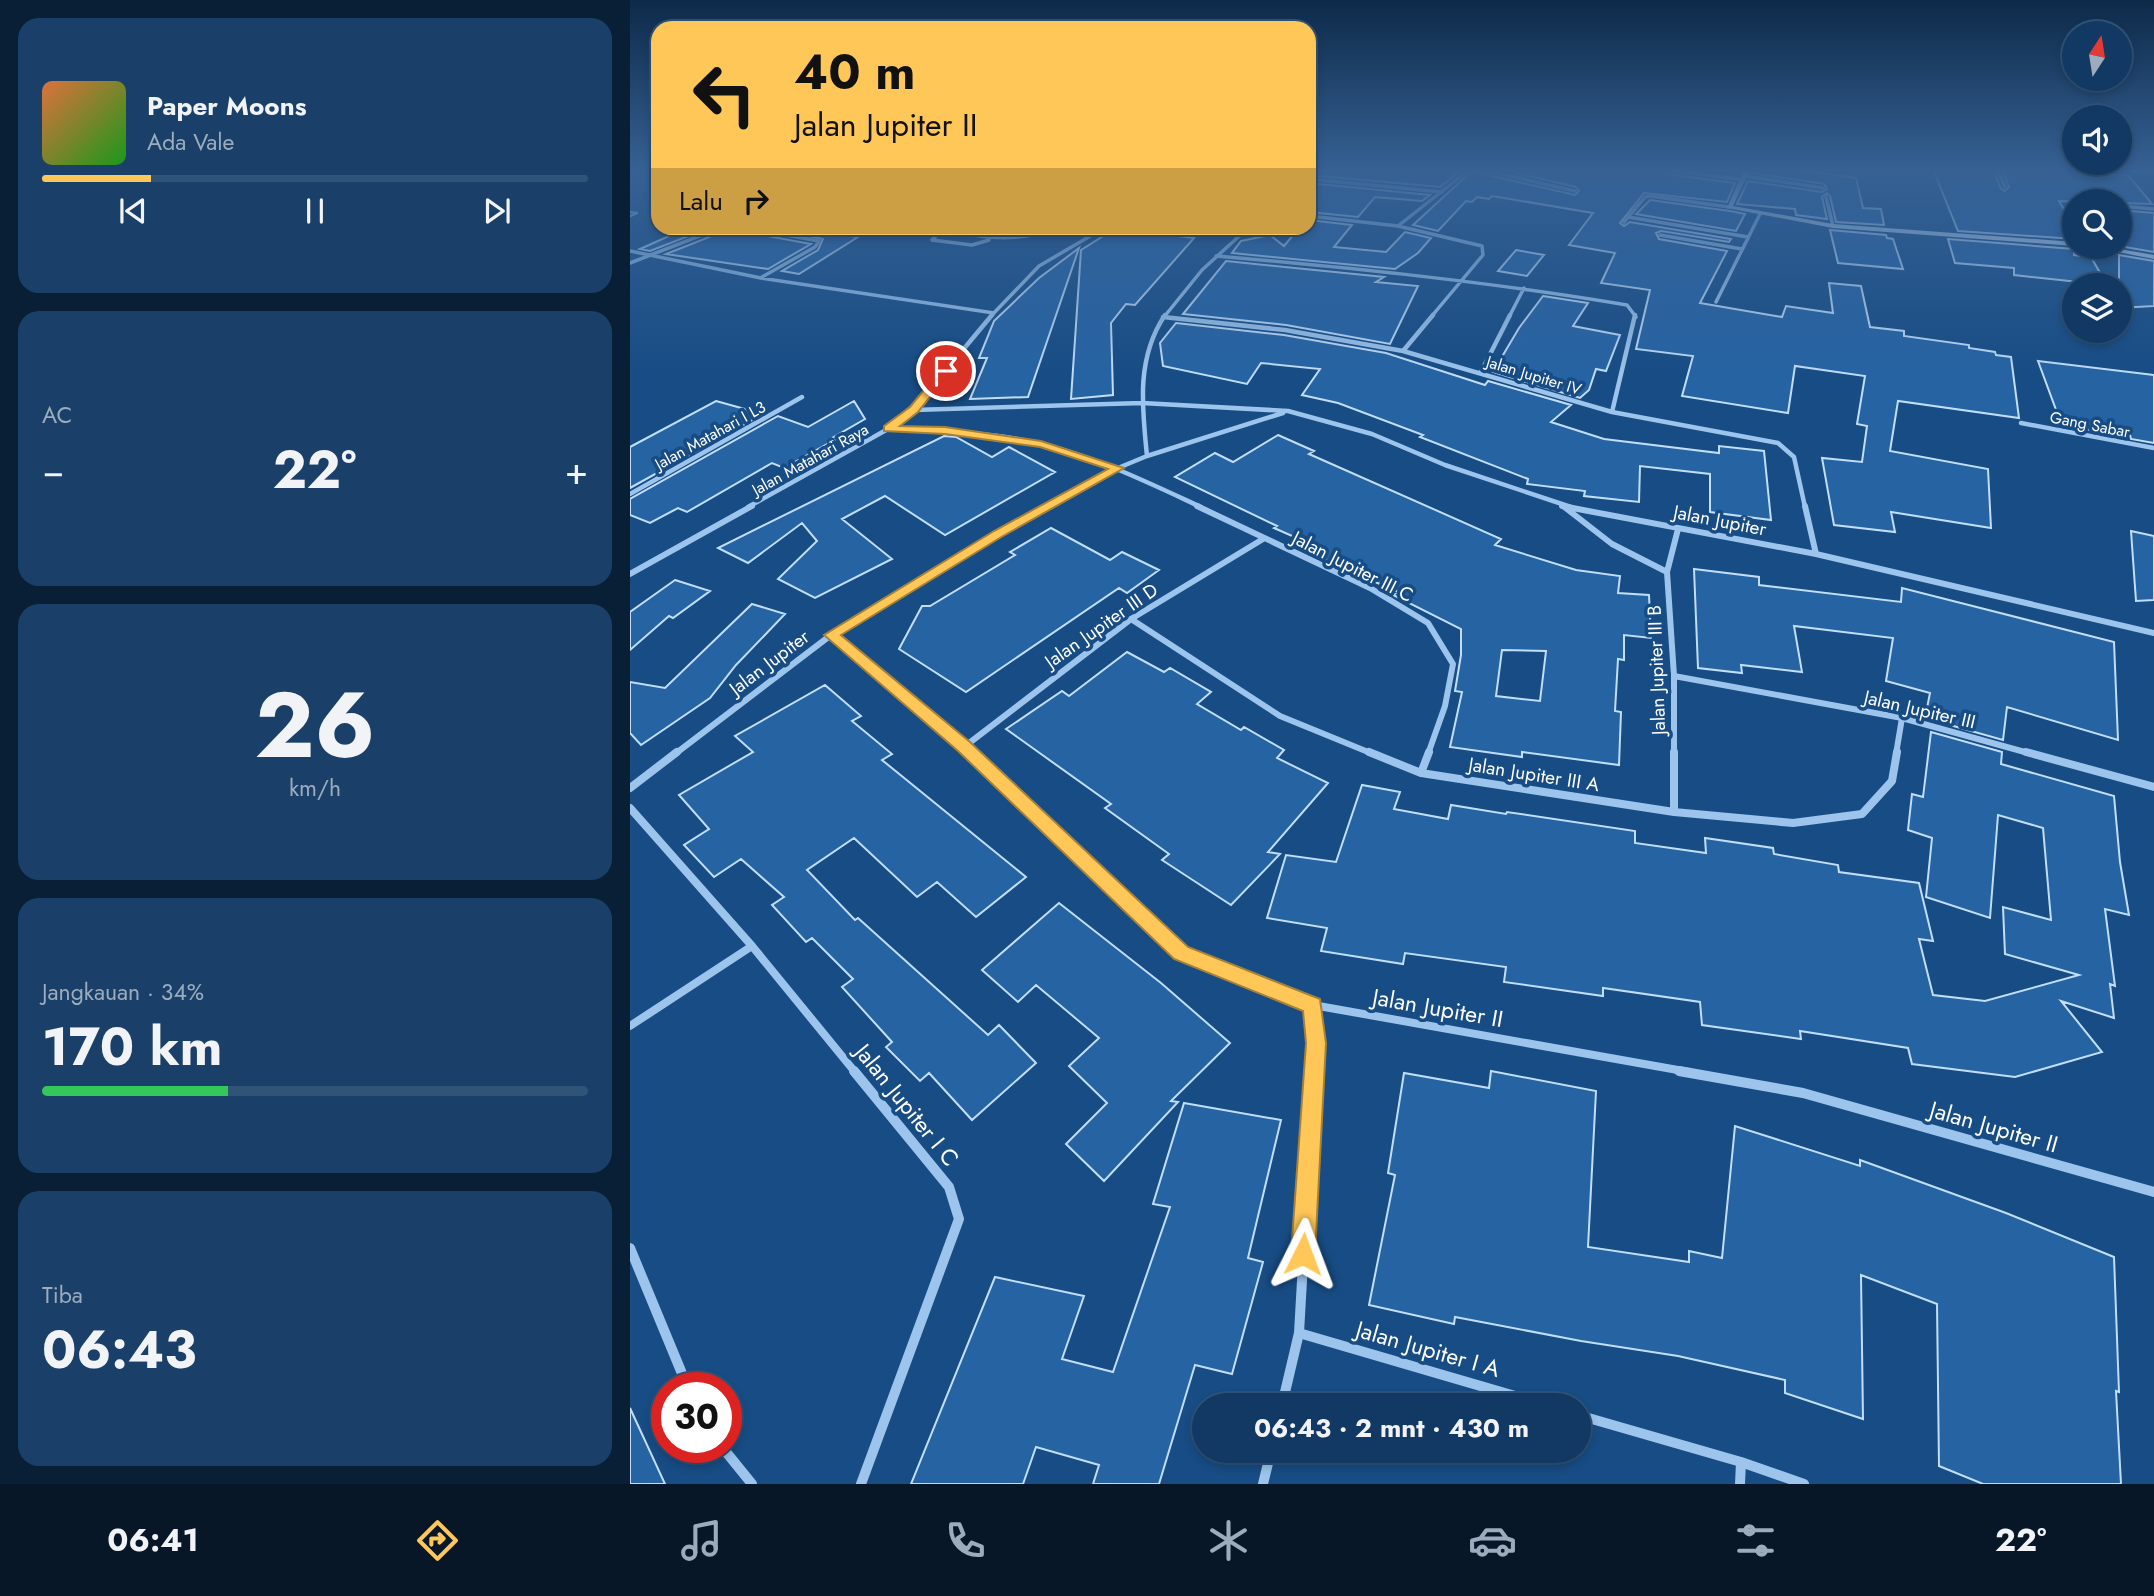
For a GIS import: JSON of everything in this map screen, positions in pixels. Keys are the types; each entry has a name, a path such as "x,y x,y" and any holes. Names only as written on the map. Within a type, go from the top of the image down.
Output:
{"street":[{"path":"630,263 694,238"},
{"path":"761,278 815,247 819,241 804,238"},
{"path":"934,238 932,240 972,245 992,239"},
{"path":"988,238 1031,238"},
{"name":"Jalan Matahari Raya","path":"630,574 888,429 914,410 994,313 1032,272 1084,238"},
{"path":"1147,456 1142,403 1146,357 1163,317 1216,256 1236,238"},
{"path":"1403,351 1483,255 1482,246 1478,243 1456,238"},
{"path":"1679,238 1742,249"},
{"path":"1716,302 1747,238"},
{"path":"1997,238 2062,243"},
{"path":"630,251 761,278 994,313"},
{"path":"2132,253 2154,257"},
{"path":"1216,256 1524,288 1627,305 1636,317 1612,412"},
{"path":"1481,372 1524,288"},
{"name":"Jalan Jupiter IV","path":"1163,317 1285,330 1403,351 1612,412 1778,443 1794,457 1815,554"},
{"name":"Jalan Matahari I L3","path":"630,494 802,397"},
{"name":"Jalan Jupiter","path":"914,410 1142,403 1288,411 1372,434 1445,465 1563,506 1815,554 2154,633"},
{"name":"Jalan Jupiter","path":"630,788 831,635 998,533 1118,468 1147,456 1288,411"},
{"name":"Gang Sabar","path":"2021,423 2154,448"},
{"path":"888,429 945,430 1041,444 1118,468"},
{"name":"Jalan Jupiter III C","path":"1118,468 1370,588 1428,623 1453,664 1445,706 1421,773"},
{"path":"1563,506 1584,526 1622,552 1667,572"},
{"name":"Jalan Jupiter III B","path":"1674,812 1674,676 1667,572 1678,529"},
{"name":"Jalan Jupiter III D","path":"964,747 1131,619 1263,539"},
{"name":"Jalan Jupiter III A","path":"1131,619 1280,716 1421,773 1674,812 1793,823 1862,814 1892,781 1902,718"},
{"name":"Jalan Jupiter II","path":"831,635 964,747 1181,953 1313,1005 1803,1093 2154,1192"},
{"name":"Jalan Jupiter III","path":"1674,676 1902,718 2154,787"},
{"name":"Jalan Jupiter I C","path":"630,808 752,946 949,1187 959,1219 861,1484"},
{"path":"630,1027 752,946"},
{"path":"1285,1393 1298,1333 1316,1043 1313,1005"},
{"path":"630,1248 681,1372"},
{"name":"Jalan Jupiter I A","path":"1298,1333 1505,1393"},
{"path":"1591,1419 1741,1462 1804,1484"},
{"path":"1740,1484 1741,1462"},
{"path":"735,1463 752,1484"},
{"path":"1263,1484 1268,1463"}],"building":[{"path":"664,238 683,238 650,251 640,249"},
{"path":"706,238 780,238 811,244 768,269 666,254"},
{"path":"819,238 856,238 799,274 782,271 818,250 823,239"},
{"path":"1100,238 1194,238 1135,305 1126,304 1111,323 1113,395 1071,399 1081,250"},
{"path":"1254,238 1274,238 1284,246 1290,238 1341,238 1334,247 1386,252 1399,238 1431,238 1418,253 1395,269 1232,253 1241,241"},
{"path":"1574,238 1659,238 1727,251 1700,303 1782,317 1786,306 1833,313 1829,283 1861,286 1870,327 1904,331 1904,336 1969,345 1969,348 2011,357 2019,418 1898,401 1890,451 1988,469 1991,528 1891,512 1895,532 1834,525 1822,458 1862,462 1867,426 1857,424 1865,376 1795,366 1788,413 1682,396 1693,356 1636,349 1650,290 1601,283 1615,253 1569,245"},
{"path":"1706,238 1731,239 1729,242"},
{"path":"1832,238 1889,238 1893,239 1903,269 1838,263"},
{"path":"2132,238 2154,238 2154,252 2132,248"},
{"path":"1948,239 2062,248 2062,259 2092,259 2100,273 2062,273 2062,280 2014,275 2014,268 1955,263"},
{"path":"1079,248 1028,397 970,399 987,358 979,358 994,321 1039,278"},
{"path":"1516,250 1544,255 1527,276 1498,271"},
{"path":"2132,257 2154,261 2154,306 2132,307 2132,273 2119,273 2119,259"},
{"path":"1226,261 1384,277 1376,282 1418,286 1390,344 1286,325 1183,314"},
{"path":"1543,296 1588,303 1573,326 1620,335 1606,371 1596,369 1589,390 1580,398 1493,372 1519,328"},
{"path":"1176,323 1284,335 1386,353 1485,385 1488,381 1571,405 1551,422 1604,439 1719,453 1719,446 1764,451 1771,520 1710,512 1710,474 1640,466 1639,502 1584,496 1585,491 1527,484 1528,479 1420,437 1423,435 1338,403 1302,395 1320,369 1261,363 1247,384 1163,366 1160,343"},
{"path":"2038,361 2154,375 2154,443 2131,439 2130,435 2062,426"},
{"path":"716,401 763,414 630,488 630,447"},
{"path":"854,401 865,419 834,437 838,438 784,468 772,463 687,512 678,508 650,523 630,515 630,499 778,416 808,427"},
{"path":"1278,435 1314,451 1309,454 1501,539 1495,545 1576,570 1620,576 1618,593 1649,595 1651,638 1624,635 1624,660 1618,659 1615,711 1621,712 1619,765 1522,752 1522,757 1450,747 1462,692 1455,691 1461,655 1461,629 1393,595 1398,592 1307,552 1315,546 1175,477 1215,453 1233,462","holes":["1502,650 1546,651 1540,701 1496,696"]},
{"path":"944,436 956,437 992,457 1009,447 1055,472 945,535 885,496 842,519 892,559 815,598 778,579 817,541 802,523 748,563 718,548"},
{"path":"1051,528 1110,560 1122,552 1159,570 1127,593 1119,588 966,692 899,649 922,606 930,606 1015,555 1010,552"},
{"path":"2131,531 2154,536 2154,600 2136,601"},
{"path":"1694,569 1759,577 1759,585 1901,602 1902,588 2114,642 2118,740 2007,707 2003,740 1932,720 1933,710 1927,708 1930,693 1886,681 1893,638 1794,626 1802,672 1741,665 1742,673 1698,668"},
{"path":"675,580 710,591 673,618 669,616 630,650 630,612"},
{"path":"752,604 785,614 736,665 710,698 641,745 630,733 630,682 665,688"},
{"path":"1127,652 1164,672 1170,668 1211,692 1197,704 1241,730 1244,727 1284,750 1277,758 1328,783 1268,852 1280,854 1231,905 1162,860 1169,854 1105,808 1111,804 1006,729 1062,691 1069,696"},
{"path":"825,685 861,716 852,721 892,754 882,760 1026,877 976,917 937,882 917,897 854,838 807,870 855,920 858,918 988,1035 999,1025 1036,1063 972,1120 929,1073 920,1081 886,1047 892,1042 842,987 853,979 812,938 806,942 772,905 784,897 741,859 714,877 684,845 709,829 679,795 753,752 735,736"},
{"path":"1931,732 2002,752 2001,764 2114,796 2120,862 2129,915 2105,909 2115,986 2110,984 2114,1018 2061,1001 2102,1052 2015,1077 1912,1064 1908,1048 1800,1031 1801,1039 1702,1025 1700,1002 1603,988 1603,996 1504,982 1506,967 1405,953 1403,964 1321,951 1327,928 1267,918 1286,855 1336,862 1362,785 1400,792 1394,809 1448,819 1451,805 1506,814 1507,812 1635,831 1635,843 1706,853 1705,838 1773,848 1774,854 1838,865 1839,872 1919,883 1933,941 1919,939 1933,995 1985,1001 2079,975 2005,954 2003,907 2051,920 2043,828 1998,815 1990,918 1926,897 1932,838 1908,830 1912,794 1923,797"},
{"path":"1059,903 1161,983 1230,1043 1171,1101 1178,1102 1104,1181 1066,1144 1107,1103 1069,1066 1099,1038 1036,985 1018,1002 982,970"},
{"path":"1491,1071 1596,1091 1588,1247 1689,1262 1689,1251 1722,1258 1735,1126 1860,1166 1860,1160 2006,1213 2114,1257 2119,1392 2116,1391 2121,1484 1983,1484 1939,1466 1937,1304 1861,1275 1863,1419 1785,1393 1785,1380 1678,1356 1455,1317 1454,1324 1369,1305 1395,1175 1388,1173 1404,1073 1489,1088"},
{"path":"1184,1103 1281,1120 1248,1258 1263,1262 1232,1374 1195,1365 1159,1484 1093,1484 1099,1465 1036,1447 1023,1484 911,1484 995,1277 1084,1296 1062,1359 1113,1372 1170,1207 1153,1204"},
{"path":"630,1408 651,1454 651,1463 655,1463 665,1484 630,1484"}],"route":[{"path":"946,371 914,410 888,429 945,430 1041,444 1118,468 998,533 831,635 964,747 1181,953 1313,1005 1316,1043 1303,1254"}]}
